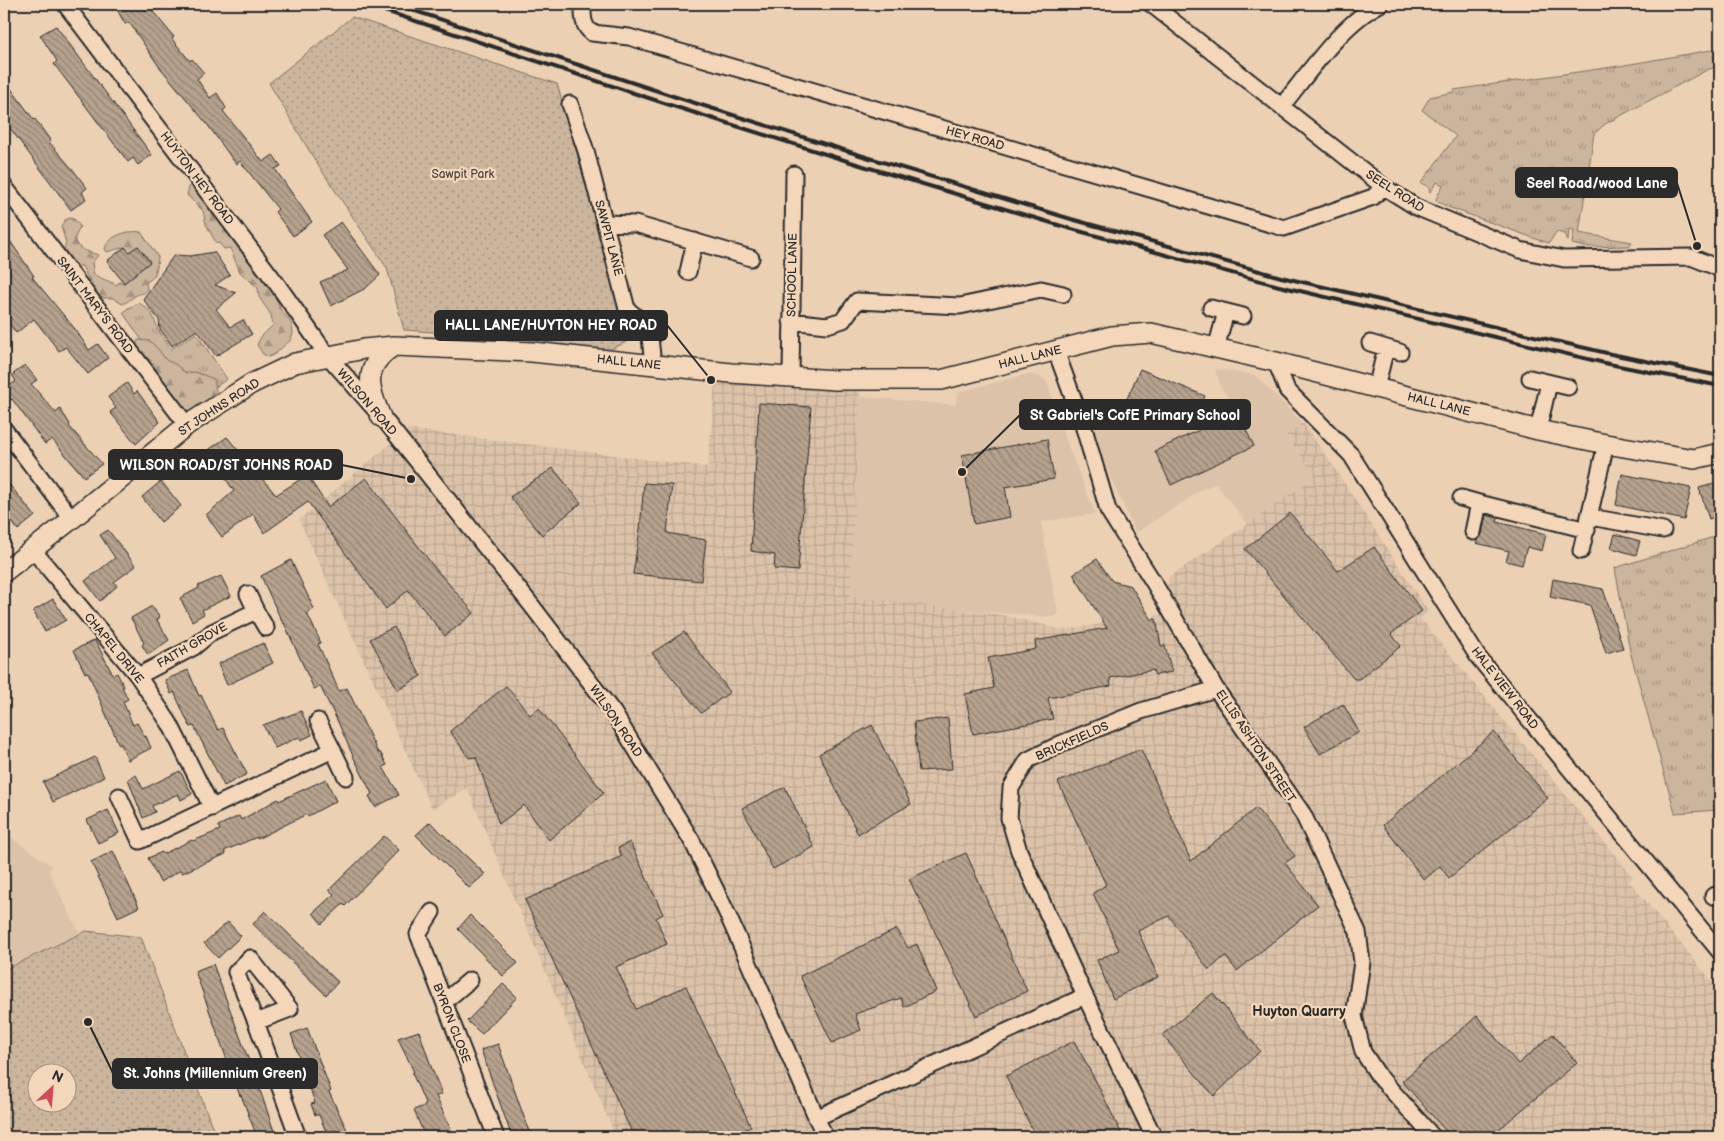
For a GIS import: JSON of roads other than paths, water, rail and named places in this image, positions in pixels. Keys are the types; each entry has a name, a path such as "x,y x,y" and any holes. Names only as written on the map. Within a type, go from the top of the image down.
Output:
{"street":[{"name":"HUYTON HEY ROAD","path":"65,4 278,284 327,355"},
{"name":"HEY ROAD","path":"583,4 585,24 592,33 629,37 1284,228 1373,197 1384,187"},
{"name":"SEEL ROAD","path":"1151,4 1384,187 1416,207 1520,250 1564,260 1691,257 1719,266"},
{"path":"1281,107 1346,27 1371,8 1380,4"},
{"name":"SAWPIT LANE","path":"570,104 586,151 627,310 649,328 653,365"},
{"name":"SCHOOL LANE","path":"791,376 794,174"},
{"name":"SAINT MARY'S ROAD","path":"4,186 187,425"},
{"path":"605,223 635,224 751,258"},
{"path":"688,272 695,241"},
{"path":"791,321 827,325 842,320 857,300 960,306 1041,289 1063,294"},
{"path":"1211,308 1243,316"},
{"path":"1216,348 1226,312"},
{"name":"HALL LANE","path":"327,355 394,346 532,352 732,373 835,380 941,380 1112,336 1151,333 1276,362 1538,430 1694,459 1720,453"},
{"path":"1370,343 1393,350 1376,388"},
{"path":"381,417 371,391 371,371 380,357 394,346"},
{"name":"ELLIS ASHTON STREET","path":"1056,351 1083,425 1108,510 1154,582 1216,689 1303,814 1358,932 1362,962 1354,1016 1363,1052 1378,1075 1433,1137"},
{"name":"WILSON ROAD","path":"327,355 381,417 532,606 613,712 692,841 726,911 816,1118 820,1136"},
{"name":"ST JOHNS ROAD","path":"4,572 187,425 251,384 277,371 295,363 327,355"},
{"name":"HALE VIEW ROAD","path":"1276,362 1286,390 1351,455 1478,656 1720,952"},
{"path":"1530,378 1568,387"},
{"path":"1538,430 1549,383"},
{"path":"4,429 72,519"},
{"path":"1581,551 1606,444"},
{"path":"1461,498 1588,524 1663,530"},
{"path":"1473,532 1479,503"},
{"name":"CHAPEL DRIVE","path":"33,550 138,676 170,724 212,808"},
{"path":"248,594 266,628"},
{"name":"FAITH GROVE","path":"138,676 194,647 212,632 256,611"},
{"name":"BRICKFIELDS","path":"1154,1137 1085,996 1019,852 1009,818 1011,788 1028,760 1060,744 1141,711 1216,689"},
{"path":"318,721 346,777"},
{"path":"119,796 140,841 333,750"},
{"name":"BYRON CLOSE","path":"432,912 418,934 496,1137"},
{"path":"444,1002 470,980"},
{"path":"816,1118 1085,996"},
{"path":"256,1022 298,1137"}],"railway":[{"path":"364,4 676,107 1068,228 1279,286 1609,364 1720,386"},
{"path":"394,4 679,98 1071,219 1281,277 1611,354 1720,376"}],"place":[{"name":"Seel Road/wood Lane","path":"1697,246"},
{"name":"HALL LANE/HUYTON HEY ROAD","path":"711,380"},
{"name":"St Gabriel's CofE Primary School","path":"962,472"},
{"name":"WILSON ROAD/ST JOHNS ROAD","path":"411,479"},
{"name":"St. Johns (Millennium Green)","path":"88,1022"}],"district":[{"name":"Huyton Quarry","path":"1299,1011"}],"park label":[{"name":"Sawpit Park","path":"463,174"}]}
